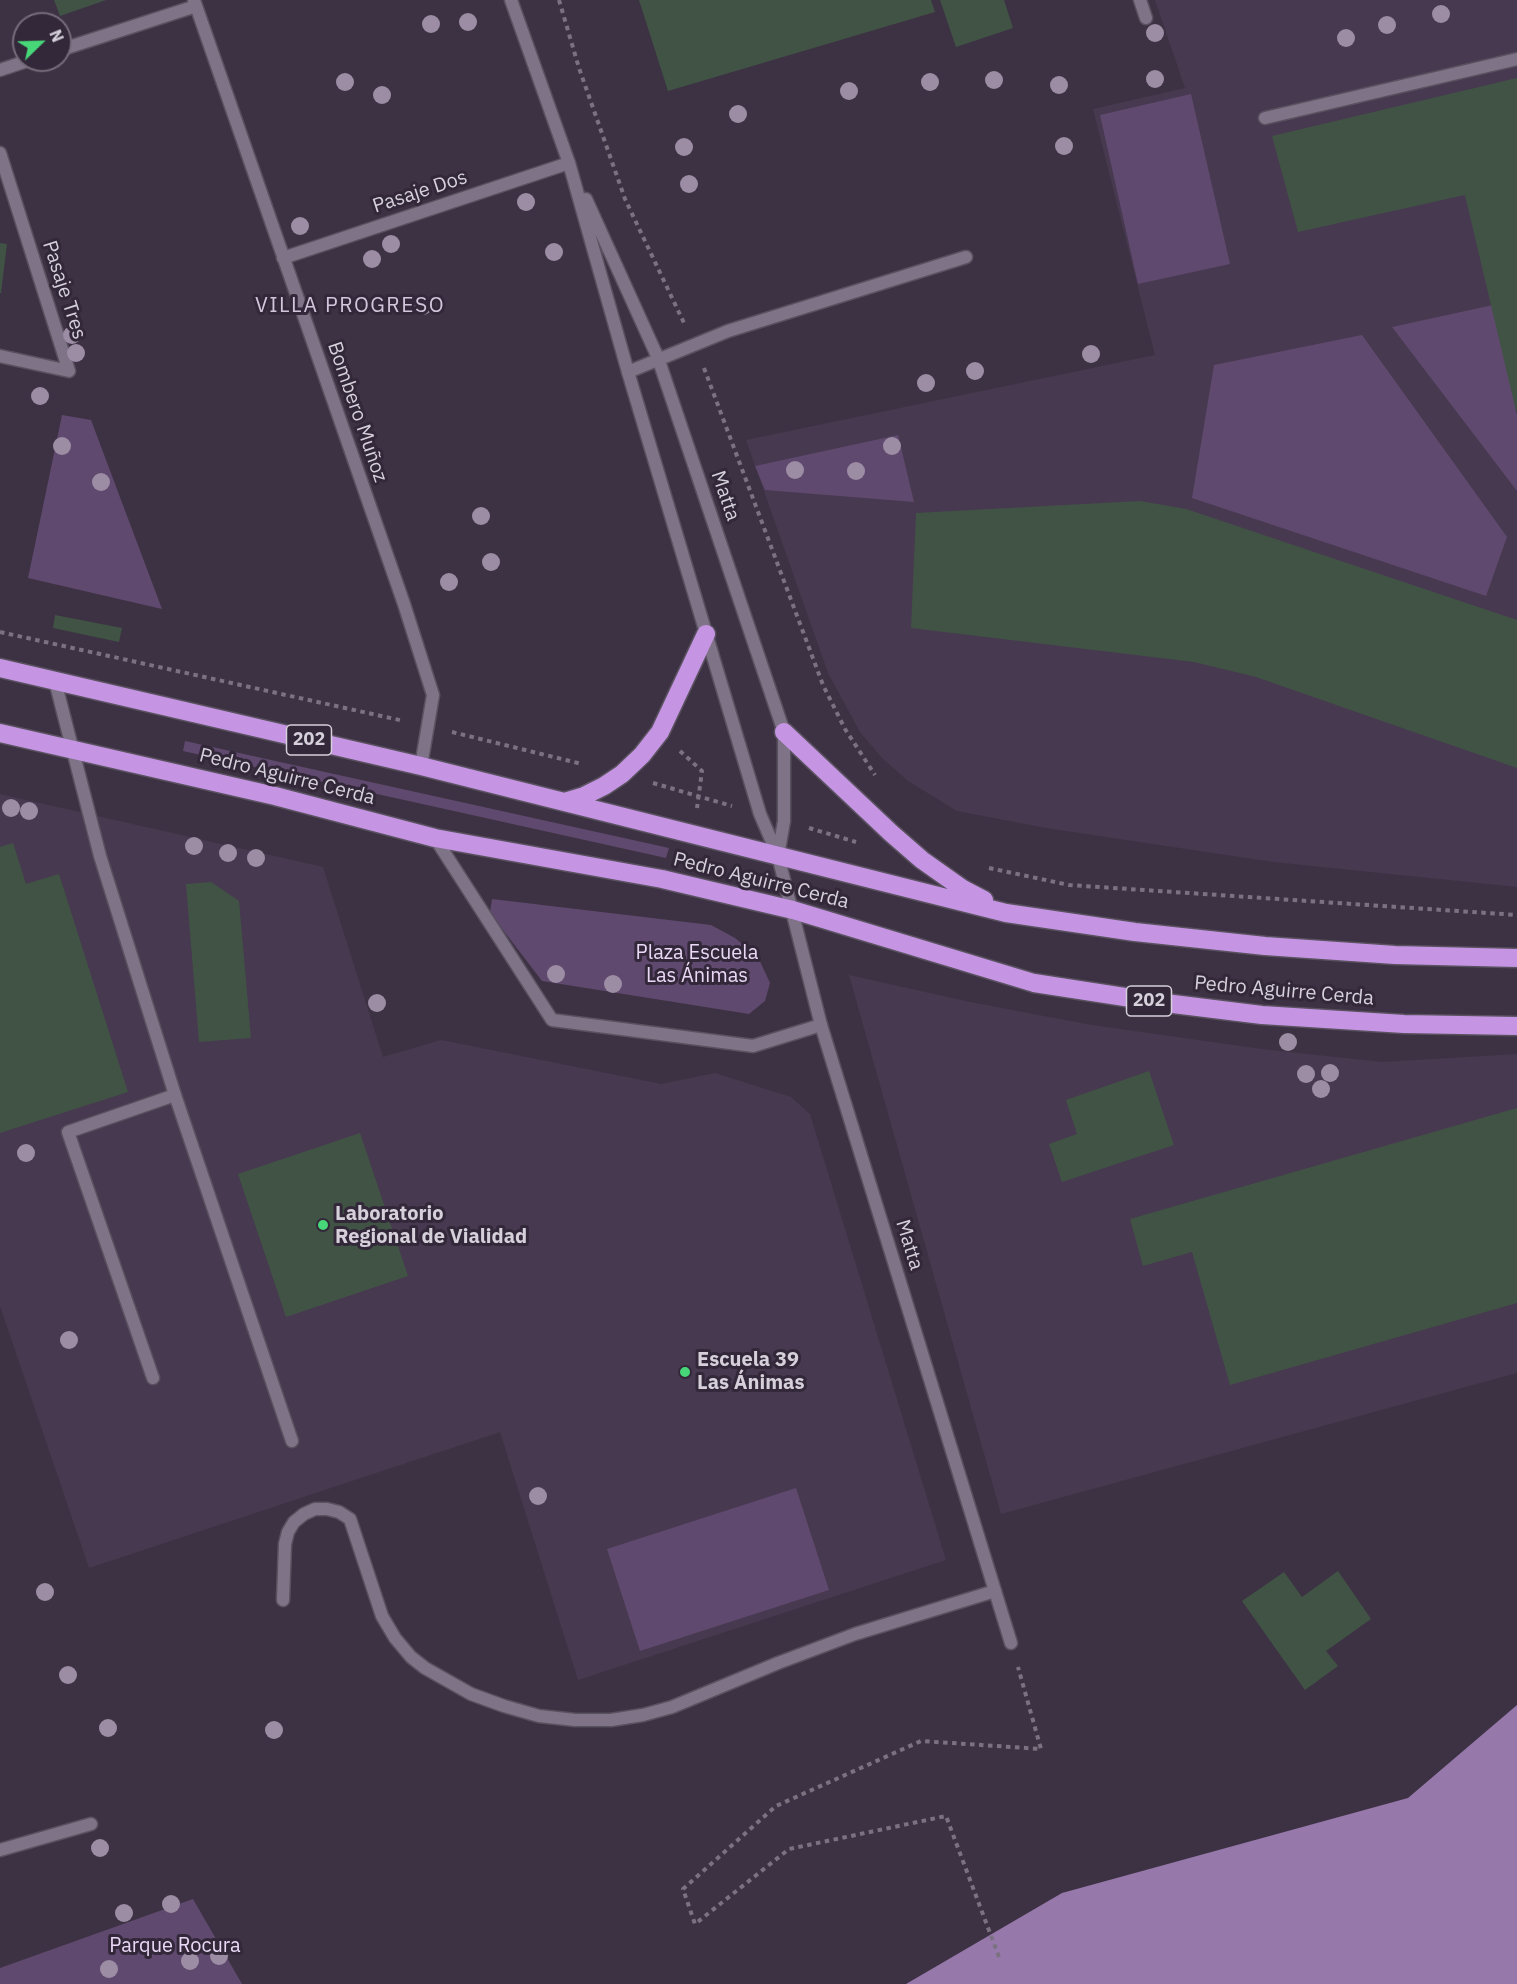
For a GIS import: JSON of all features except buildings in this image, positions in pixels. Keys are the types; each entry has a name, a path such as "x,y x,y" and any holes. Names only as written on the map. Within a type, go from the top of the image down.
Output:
{"highway":[{"path":"563,802 584,796 604,786 622,774 642,755 660,732 706,634"},
{"name":"Pedro Aguirre Cerda","path":"0,668 421,766 1006,913 1135,932 1265,946 1395,955 1517,958"},
{"path":"784,732 922,860 963,889 1006,913"},
{"name":"Pedro Aguirre Cerda","path":"0,733 275,796 435,838 662,879 793,910 1034,983 1156,1002 1263,1015 1404,1024 1517,1026"}],"street":[{"name":"Matta","path":"510,0 569,163 628,372 760,814 778,856 821,1026 1011,1643"},
{"path":"1140,0 1146,18"},
{"name":"Bombero Muñoz","path":"72,46 195,3 404,604 433,695 421,766"},
{"path":"1265,118 1517,58"},
{"name":"Pasaje Tres","path":"0,153 69,371 0,356"},
{"name":"Matta","path":"569,163 658,358 784,732 784,821 778,856"},
{"name":"Pasaje Dos","path":"283,258 569,163"},
{"path":"628,372 728,331 966,257"},
{"path":"55,681 100,856 175,1095 292,1441"},
{"path":"435,838 552,1020 753,1046 821,1026"},
{"path":"153,1378 68,1132 175,1095"},
{"path":"283,1600 285,1544 294,1522 315,1509 339,1512 350,1519 382,1616 394,1638 411,1657 425,1668 471,1694 504,1707 539,1716 575,1720 611,1720 672,1707 855,1634 995,1591"},
{"path":"0,1850 91,1824"}],"path":[{"path":"559,0 579,68 625,199 695,345 823,685 845,729 878,780"},
{"path":"999,1957 946,1816 789,1849 695,1924 682,1889 776,1806 921,1741 1041,1749 1011,1643"}],"shaded area":[{"path":"1155,0 1517,0 1517,887 1273,862 1046,828 957,811 908,781 883,759 860,732 828,673 746,440 1155,355 1093,109 1185,88"},
{"path":"0,794 323,867 383,1057 441,1040 661,1084 715,1073 791,1097 810,1114 946,1560 578,1680 500,1432 89,1568 0,1306"},
{"path":"849,975 970,1002 1092,1025 1262,1049 1382,1062 1517,1054 1517,1373 1001,1514"},
{"path":"1517,1705 1517,1984 906,1984 1062,1893 1408,1798"}],"green space":[{"path":"1191,94 1230,264 1138,284 1100,115"},
{"path":"1493,305 1517,415 1517,491 1392,327"},
{"path":"1362,335 1507,537 1486,596 1192,498 1214,365"},
{"path":"62,415 91,420 162,609 28,578"},
{"path":"898,435 914,502 765,490 755,466"},
{"path":"185,741 669,848 666,858 183,751"},
{"name":"Plaza Escuela Las Ánimas","path":"492,899 711,925 735,938 758,957 770,983 765,1001 749,1014 542,981 490,913"},
{"path":"796,1488 829,1590 640,1651 607,1549"},
{"name":"Parque Rocura","path":"193,1899 242,1984 0,1984 0,1968"}],"place":[{"name":"Laboratorio Regional de Vialidad","path":"323,1225"},
{"name":"Escuela 39 Las Ánimas","path":"685,1372"}],"district":[{"name":"VILLA PROGRESO","path":"350,306"}]}
